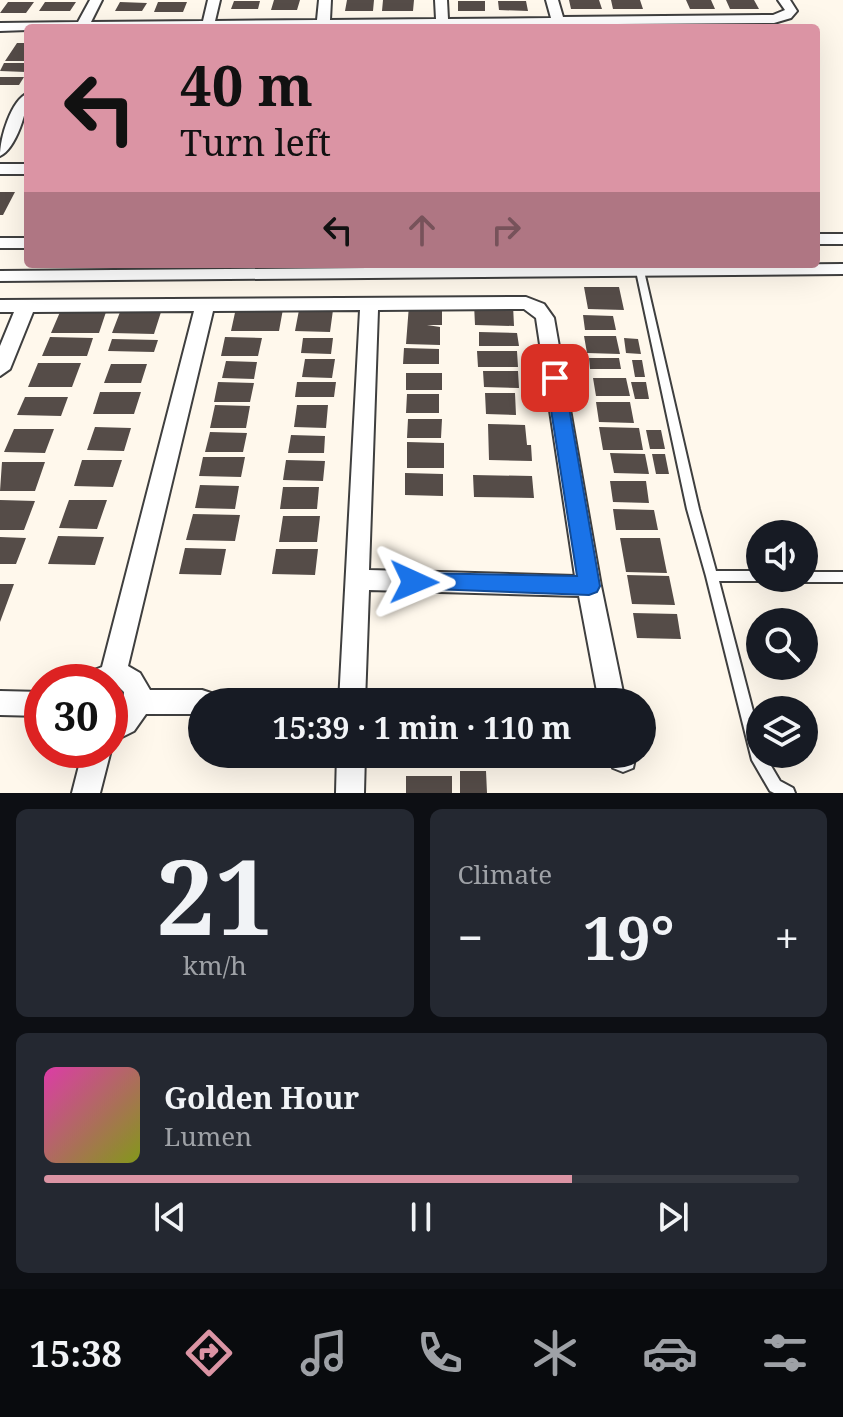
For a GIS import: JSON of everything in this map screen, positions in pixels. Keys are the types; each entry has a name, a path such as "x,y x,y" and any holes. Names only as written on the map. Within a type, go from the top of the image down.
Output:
{"street":[{"path":"84,24 96,0"},
{"path":"208,24 214,0"},
{"path":"325,0 323,24 558,22 675,16 782,17 791,11 784,0"},
{"path":"441,0 442,23"},
{"path":"552,0 558,22"},
{"path":"0,27 24,27"},
{"path":"0,151 24,105"},
{"path":"0,169 24,169"},
{"path":"820,239 842,241"},
{"path":"0,243 24,243"},
{"path":"820,267 843,269"},
{"path":"0,276 743,268"},
{"path":"0,306 526,303 538,308 545,318 589,586 609,688"},
{"path":"107,664 205,305"},
{"path":"352,688 369,305"},
{"path":"0,369 26,306"},
{"path":"356,580 589,586"},
{"path":"128,681 134,682 139,691 139,702 128,718"},
{"path":"139,702 188,702"},
{"path":"0,703 24,704"},
{"path":"86,793 92,768"},
{"path":"350,793 351,768"}],"lane":[{"path":"640,271 693,509 759,760 775,786 788,793"},
{"path":"712,576 746,576"},
{"path":"818,577 843,577"}],"building":[{"path":"274,0 300,0 297,10 271,10"},
{"path":"347,0 374,0 373,11 345,11"},
{"path":"383,0 414,0 413,11 382,11"},
{"path":"569,0 599,0 602,9 571,9"},
{"path":"611,0 640,0 643,9 613,9"},
{"path":"686,0 711,0 715,9 690,9"},
{"path":"726,0 754,0 759,9 730,9"},
{"path":"234,1 260,1 258,9 231,9"},
{"path":"458,1 485,1 485,11 458,11"},
{"path":"498,1 526,1 528,11 499,10"},
{"path":"8,2 34,2 26,13 0,13"},
{"path":"45,2 76,2 70,11 39,11"},
{"path":"120,2 147,3 142,11 115,11"},
{"path":"158,2 187,2 183,12 154,12"},
{"path":"17,43 24,43 24,61 5,61"},
{"path":"4,63 24,63 24,72 0,71"},
{"path":"0,77 24,77 19,85 0,85"},
{"path":"0,192 15,192 3,215 0,215"},
{"path":"584,287 619,287 624,310 588,309"},
{"path":"474,304 513,305 514,326 475,325"},
{"path":"409,305 442,305 442,325 427,325 440,327 440,345 406,344"},
{"path":"236,308 283,309 279,331 231,331"},
{"path":"299,310 333,310 330,332 295,331"},
{"path":"60,312 106,312 99,333 51,333"},
{"path":"120,312 161,312 154,334 112,333"},
{"path":"583,315 613,316 616,330 585,330"},
{"path":"479,332 517,333 519,346 479,346"},
{"path":"584,336 616,336 620,354 587,353"},
{"path":"50,337 93,338 87,356 42,356"},
{"path":"225,337 262,338 258,356 221,356"},
{"path":"303,338 333,338 331,354 301,353"},
{"path":"624,338 638,339 641,354 626,353"},
{"path":"112,339 158,340 154,352 108,351"},
{"path":"404,348 439,349 439,364 403,364"},
{"path":"477,351 517,351 518,367 478,367"},
{"path":"589,358 619,358 621,369 590,369"},
{"path":"305,359 335,359 332,378 302,377"},
{"path":"632,360 642,360 645,377 635,377"},
{"path":"226,361 257,362 254,379 222,378"},
{"path":"38,363 81,363 72,387 28,387"},
{"path":"111,364 147,364 141,383 104,383"},
{"path":"483,371 518,371 519,388 484,387"},
{"path":"406,373 442,373 442,390 406,390"},
{"path":"593,378 626,378 630,396 596,396"},
{"path":"218,382 254,383 250,402 214,402"},
{"path":"297,382 336,382 334,397 295,397"},
{"path":"631,382 646,382 649,399 635,399"},
{"path":"100,392 141,392 134,414 93,414"},
{"path":"485,393 515,393 516,415 486,414"},
{"path":"407,394 439,394 439,413 406,413"},
{"path":"25,397 68,397 61,416 17,415"},
{"path":"596,402 630,402 634,423 599,422"},
{"path":"215,405 250,406 246,428 210,428"},
{"path":"297,405 328,405 326,428 294,427"},
{"path":"408,419 442,419 441,438 407,438"},
{"path":"488,424 525,425 532,461 489,460"},
{"path":"95,427 131,428 124,451 87,450"},
{"path":"599,427 639,428 643,450 603,450"},
{"path":"14,429 54,429 45,453 4,452"},
{"path":"646,430 661,430 665,449 650,449"},
{"path":"210,432 247,433 243,452 205,452"},
{"path":"291,435 325,436 324,453 288,453"},
{"path":"407,442 444,443 444,468 407,468"},
{"path":"610,453 645,454 649,474 614,473"},
{"path":"652,454 665,454 669,474 656,474"},
{"path":"203,457 245,457 241,477 199,476"},
{"path":"82,460 122,460 113,487 74,486"},
{"path":"286,460 325,461 323,481 283,480"},
{"path":"2,462 45,462 35,491 0,491"},
{"path":"405,473 443,474 443,496 405,495"},
{"path":"473,475 532,476 534,498 474,497"},
{"path":"610,481 646,481 649,503 613,502"},
{"path":"200,485 239,486 235,509 195,508"},
{"path":"283,487 319,487 317,509 280,509"},
{"path":"0,500 35,501 24,530 0,530"},
{"path":"69,500 107,500 97,529 59,528"},
{"path":"613,509 654,510 658,530 616,530"},
{"path":"193,514 240,515 235,541 186,540"},
{"path":"283,516 320,516 317,542 279,542"},
{"path":"58,536 104,537 95,565 48,564"},
{"path":"0,537 26,538 16,564 0,564"},
{"path":"620,538 660,538 667,573 626,572"},
{"path":"185,548 226,549 221,575 179,574"},
{"path":"276,549 318,549 315,575 272,574"},
{"path":"627,575 669,576 675,605 632,604"},
{"path":"0,584 14,584 0,622"},
{"path":"633,613 677,614 681,639 637,638"},
{"path":"460,771 486,771 487,793 460,793"},
{"path":"406,776 452,776 452,793 406,793"}],"route":[{"path":"414,582 589,586 555,378"}]}
